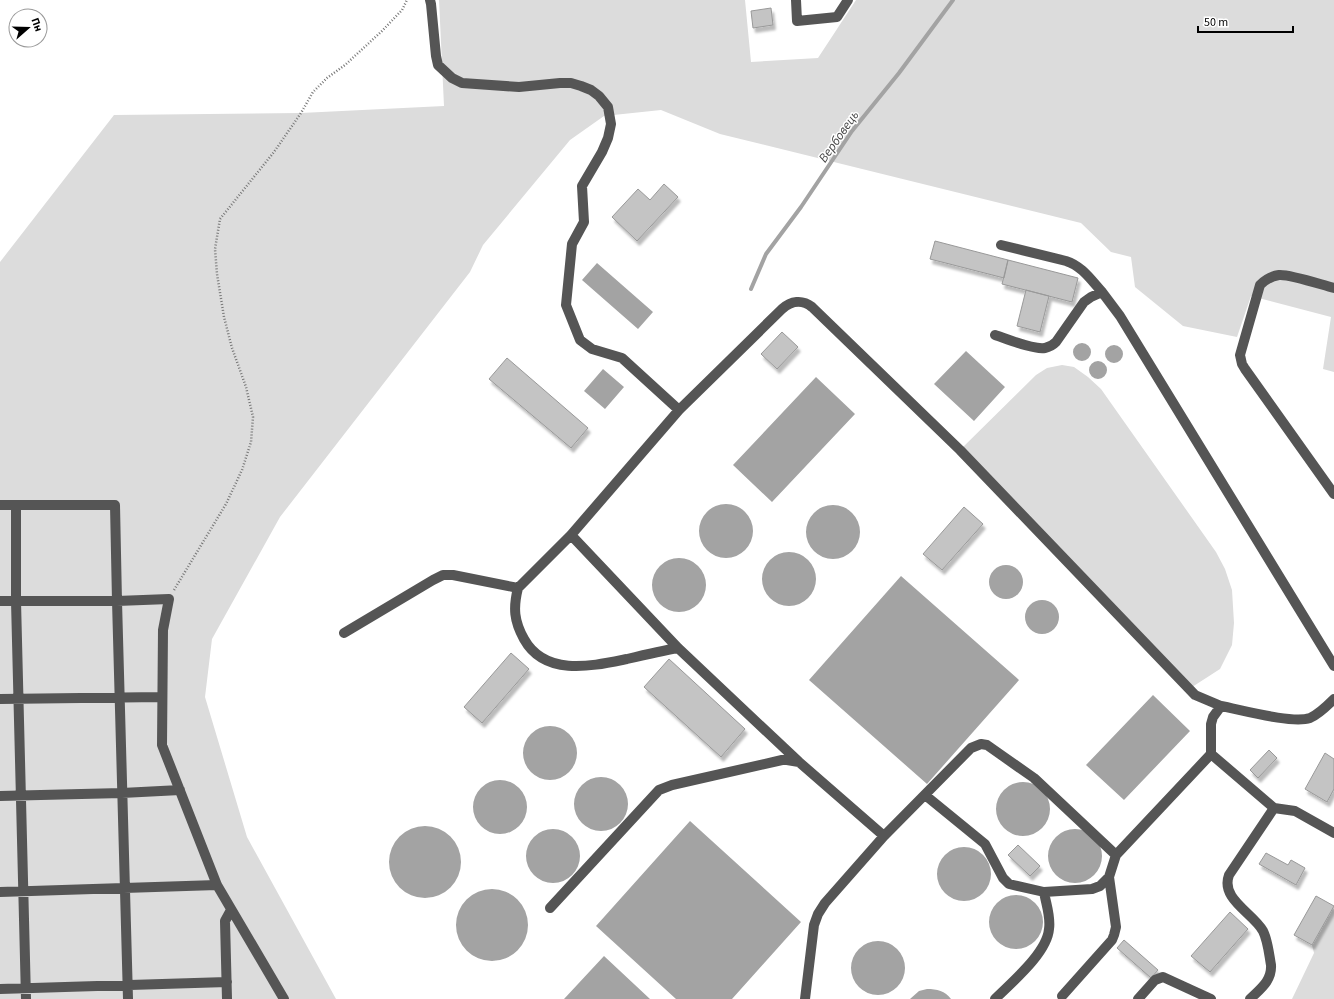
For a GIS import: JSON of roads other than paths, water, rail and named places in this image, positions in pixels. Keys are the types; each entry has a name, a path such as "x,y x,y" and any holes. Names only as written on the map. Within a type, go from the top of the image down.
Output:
{"street":[{"path":"430,0 438,65 452,78 462,83 519,87 571,83 591,90 599,96 608,107 611,124 608,138 602,152 582,186 584,222 572,244 566,305 580,340 592,349 622,358 679,410"},
{"path":"796,0 798,21 837,18 848,0"},
{"path":"1001,245 1075,264 1102,292 1120,316 1334,666"},
{"path":"1334,288 1286,275 1277,275 1264,281 1260,285 1240,355 1245,369 1334,494"},
{"path":"996,335 1036,347 1044,348 1051,346 1056,342 1084,302 1102,292"},
{"path":"678,648 588,666 568,666 550,662 534,652 527,644 518,625 514,608 518,588 571,535 679,410 782,308 797,302 807,304 960,450 1195,695 1221,706 1288,720 1300,720 1315,716 1334,699"},
{"path":"0,505 115,505 128,999"},
{"path":"16,505 16,601 26,999"},
{"path":"571,535 678,648 799,762 884,836"},
{"path":"344,633 433,580 443,576 458,576 518,588"},
{"path":"0,601 117,601 169,599 163,630 162,744 217,885 284,999"},
{"path":"0,699 162,697"},
{"path":"1062,996 1114,935 1116,922 1109,877 1116,855 1210,754 1211,724 1213,716 1221,706"},
{"path":"806,999 814,925 818,914 825,903 884,836 971,748 977,744 984,744 1034,778 1116,855"},
{"path":"1210,754 1274,808 1295,811 1333,829"},
{"path":"550,908 660,790 672,784 782,760 799,762"},
{"path":"0,796 180,790"},
{"path":"925,795 986,844 1003,878 1009,884 1044,892 1092,889 1100,886 1109,877"},
{"path":"1250,999 1269,979 1271,965 1263,932 1232,897 1227,884 1229,875 1274,808"},
{"path":"0,892 217,885"},
{"path":"995,999 1034,960 1046,941 1049,921 1044,892"},
{"path":"227,999 225,921 231,910"},
{"path":"1138,999 1155,980 1163,977 1211,999"},
{"path":"0,989 227,982"}],"waterway":[{"name":"Вербовець","path":"751,289 766,254 801,207 852,131 899,73 953,0"}]}
